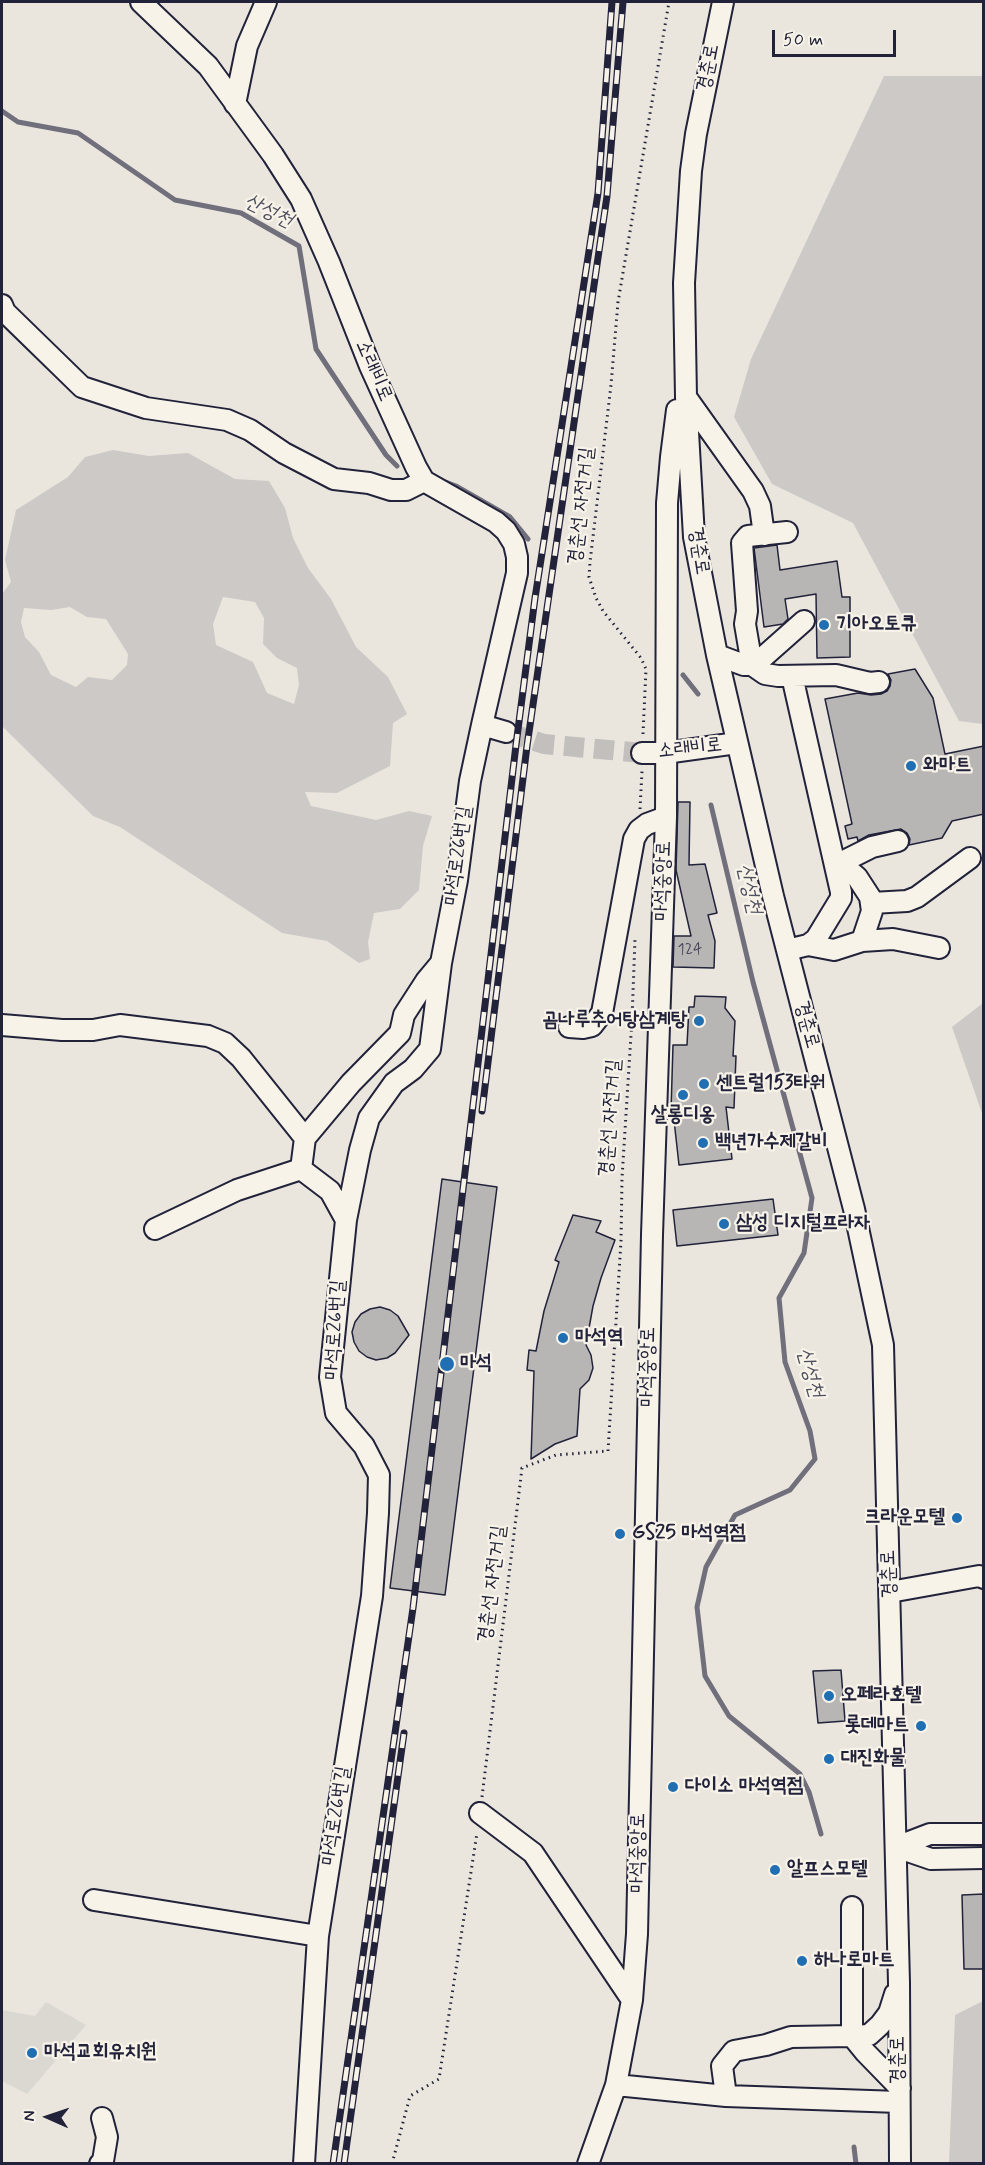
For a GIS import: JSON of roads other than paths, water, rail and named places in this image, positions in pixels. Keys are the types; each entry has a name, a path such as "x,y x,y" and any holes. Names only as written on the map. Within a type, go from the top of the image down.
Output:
{"street":[{"name":"소래비로","path":"141,2 208,66 273,155 301,199 329,262 370,366 424,481"},
{"path":"235,104 247,46 266,2"},
{"name":"경춘로","path":"723,2 696,134 691,171 684,282 686,397 694,537 737,743 787,950 854,1209 883,1345 899,1983 900,2163"},
{"path":"2,305 5,312 82,387 146,408 227,420 250,430 284,453 333,479 369,483 391,490 406,490 424,481 496,522 514,543 517,573 482,725 506,732"},
{"name":"마석중앙로","path":"588,2163 616,2085 632,2000 637,1934 652,1235 666,817 666,565 670,458 685,360"},
{"path":"686,397 753,491 760,506 764,534"},
{"path":"748,665 745,624 747,611 741,543 748,536 787,532"},
{"path":"666,565 694,537"},
{"path":"748,665 760,660 804,621"},
{"path":"717,655 748,665 765,674 836,675 870,683 879,681"},
{"path":"787,950 808,945 816,939 841,898 841,885 792,676"},
{"name":"마석로26번길","path":"304,2163 318,1936 372,1596 378,1513 379,1475 364,1446 336,1413 330,1377 346,1220 369,1118 394,1083 413,1069 430,1049 441,963 457,880 470,781 482,725"},
{"name":"소래비로","path":"642,753 665,753 737,743"},
{"path":"569,1027 592,1026 602,1013 634,840 639,830 666,817"},
{"path":"836,865 872,847 898,841"},
{"path":"872,903 907,901 917,897 970,858"},
{"path":"836,865 857,877 870,897 872,911 862,941"},
{"path":"808,945 834,950 862,941 893,939 939,948"},
{"path":"301,1169 304,1138 351,1083 400,1033 404,1015 441,963"},
{"path":"2,1026 93,1030 120,1025 208,1036 225,1043 241,1058 304,1138"},
{"path":"301,1169 330,1191 346,1220"},
{"path":"155,1229 237,1190 301,1169"},
{"path":"890,1592 979,1576 984,1578"},
{"path":"480,1813 533,1853 632,2000"},
{"path":"896,1847 930,1834 984,1834"},
{"path":"896,1847 931,1859 984,1858"},
{"path":"94,1900 318,1936"},
{"path":"852,1907 852,2036 899,2095"},
{"path":"726,2096 722,2066 734,2051 766,2045 791,2037 869,2035 889,2013 899,1983"},
{"path":"616,2085 726,2096 899,2095"},
{"path":"100,2163 103,2161 107,2137 102,2118"}],"waterway":[{"name":"산성천","path":"2,111 18,122 78,133 175,200 241,213 299,246 316,349 386,455 397,466"},
{"name":"산성천","path":"440,480 456,486 510,517 528,539"},
{"name":"산성천","path":"683,675 698,694"},
{"name":"산성천","path":"711,805 753,982 812,1198 804,1253 779,1298 785,1362 810,1431 815,1459 790,1490 735,1515 706,1567 697,1607 705,1676 729,1716 800,1774 809,1792 821,1834"},
{"name":"산성천","path":"854,2147 856,2164"}],"tunnel":[{"path":"506,732 544,744 642,753"}],"railway":[{"path":"333,2164 413,1608 535,598 598,193 612,2"},
{"path":"482,1111 527,746 607,196 623,2"},
{"path":"344,2164 404,1733"}],"place":[{"name":"기아오토큐","path":"824,625"},
{"name":"와마트","path":"911,766"},
{"name":"곰나루추어탕삼계탕","path":"699,1021"},
{"name":"센트럴153타워","path":"704,1084"},
{"name":"살롱디옹","path":"683,1095"},
{"name":"백년가수제갈비","path":"703,1143"},
{"name":"삼성 디지털프라자","path":"724,1224"},
{"name":"마석역","path":"563,1338"},
{"name":"마석","path":"447,1364"},
{"name":"크라운모텔","path":"957,1518"},
{"name":"GS25 마석역점","path":"620,1534"},
{"name":"오페라호텔","path":"829,1696"},
{"name":"롯데마트","path":"921,1726"},
{"name":"대진화물","path":"829,1759"},
{"name":"다이소 마석역점","path":"673,1787"},
{"name":"알프스모텔","path":"775,1870"},
{"name":"하나로마트","path":"802,1961"},
{"name":"마석교회유치원","path":"32,2053"}]}
